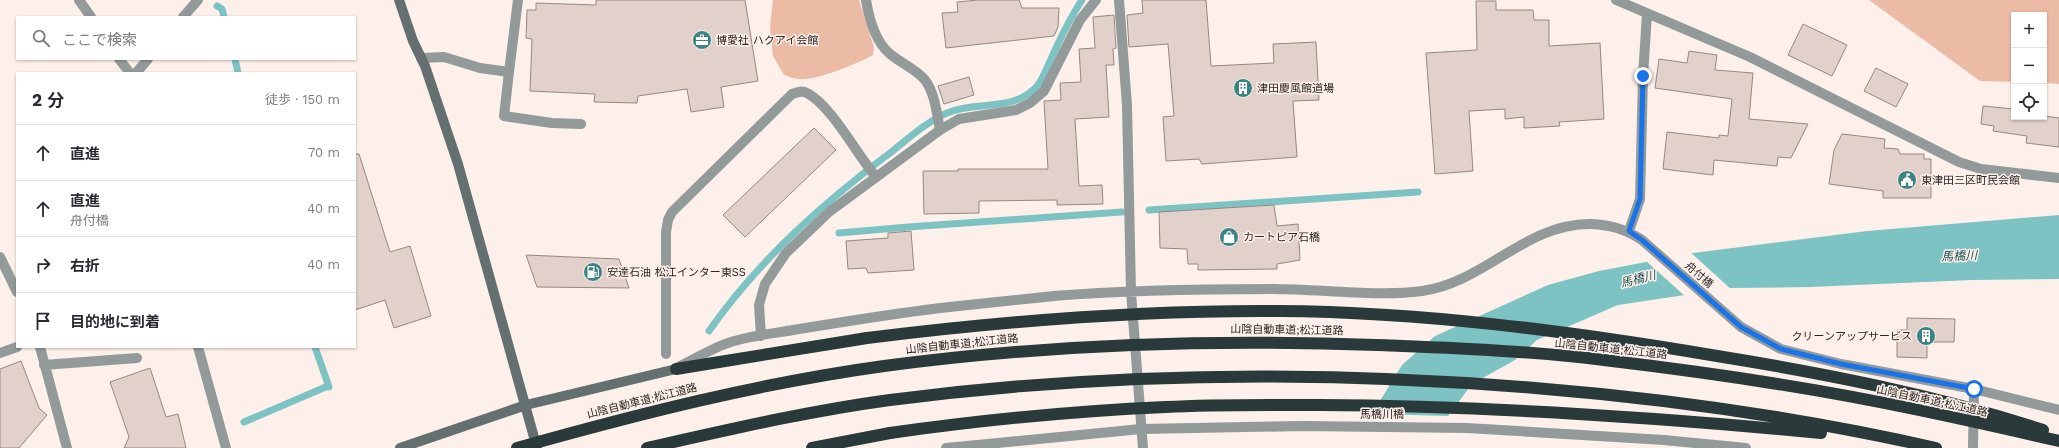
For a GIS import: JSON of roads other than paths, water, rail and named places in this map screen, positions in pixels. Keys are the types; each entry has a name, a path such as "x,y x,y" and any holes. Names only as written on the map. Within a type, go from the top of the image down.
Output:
{"highway":[{"path":"676,369 867,338 977,324 1065,317 1278,311 1383,315 1454,320 1540,329 1756,362 1894,390 2009,419 2059,436"},
{"name":"山陰自動車道;松江道路","path":"517,448 624,418 737,392 882,366 1020,351 1161,343 1304,342 1444,347 1608,360 1756,381 1897,406 2059,441"},
{"path":"647,448 753,424 888,400 1020,385 1160,377 1297,375 1445,380 1598,393 1752,413 1902,440 1936,448"},
{"path":"812,448 890,433 974,421 1068,412 1168,406 1365,406 1574,412 1719,423 1902,440"}],"street":[{"path":"79,0 90,16"},
{"path":"184,16 198,0"},
{"path":"399,0 458,164 537,448"},
{"path":"518,0 504,116 552,123 581,124"},
{"path":"866,0 876,35 882,46 889,53 917,72 926,82 930,91 938,123"},
{"path":"761,336 759,305 765,284 786,253 871,172 938,123 1016,110 1030,103 1040,95 1044,91 1080,20 1096,0"},
{"path":"1119,0 1127,105 1132,292 1143,448"},
{"path":"1616,0 1750,57 1960,162 1981,169 2059,178"},
{"path":"400,448 526,405 676,369 722,345 761,336 885,314 1055,296 1132,292 1275,289 1379,292 1422,291 1441,287 1465,277 1530,239 1550,230 1586,224 1605,225 1629,231 1640,199 1643,76 1647,14"},
{"path":"421,58 444,57 480,68 509,72"},
{"path":"121,60 129,72"},
{"path":"137,72 147,60"},
{"path":"666,354 666,232 668,220 672,212 792,94 802,91 808,93 828,111 871,172"},
{"name":"舟付橋","path":"1629,231 1642,240 1741,327 1781,349 1803,356 1974,389 2059,410"},
{"path":"0,256 16,290"},
{"path":"0,353 16,347"},
{"path":"40,348 67,448"},
{"path":"198,348 226,448"},
{"path":"44,365 137,358"},
{"path":"1973,448 1974,389"},
{"name":"馬橋川橋","path":"946,448 1141,429 1311,426 1453,428 1664,444 1746,448"}],"water":[{"name":"馬橋川","path":"2059,215 2059,279 1972,280 1810,287 1732,288 1618,305 1537,340 1515,360 1472,384 1424,448 1351,448 1402,365 1435,336 1548,285 1599,271 1693,253 1867,231"}],"waterway":[{"path":"709,331 748,281 792,235 840,192 917,131 947,113 958,109 994,105 1017,100 1037,86 1065,29 1082,0"},
{"path":"217,6 222,9 224,16"},
{"path":"235,60 238,72"},
{"path":"1149,210 1418,192"},
{"path":"839,233 1122,212"},
{"path":"315,348 329,387"},
{"path":"244,422 328,386"}],"place":[{"name":"博愛社 ハクアイ会館","path":"702,40"},
{"name":"津田慶風館道場","path":"1243,88"},
{"name":"東津田三区町民会館","path":"1907,180"},
{"name":"カートピア石橋","path":"1229,237"},
{"name":"安達石油 松江インター東SS","path":"593,272"},
{"name":"クリーンアップサービス","path":"1926,336"}]}
